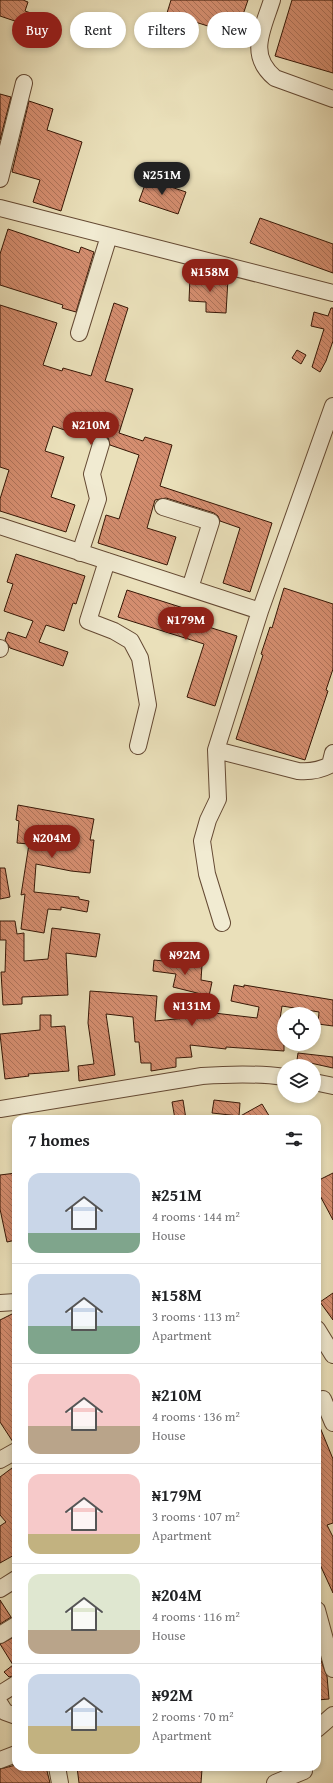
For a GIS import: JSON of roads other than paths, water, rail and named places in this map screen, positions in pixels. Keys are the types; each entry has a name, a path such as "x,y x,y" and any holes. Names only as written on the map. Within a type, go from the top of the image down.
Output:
{"street":[{"path":"272,0 259,43 259,53 262,63 268,72 275,78 333,99"},
{"path":"0,179 24,83"},
{"path":"0,208 333,293"},
{"path":"80,333 109,236"},
{"path":"222,923 207,874 202,841 208,820 218,799 216,750 260,611 333,408"},
{"path":"80,552 98,499 92,474 101,444"},
{"path":"163,507 211,522 190,588"},
{"path":"0,526 260,611"},
{"path":"107,561 88,621 114,631 130,642 140,658 148,705 138,746"},
{"path":"216,750 298,771 310,772 323,769 330,765 333,753"},
{"path":"0,1109 202,1076 261,1074 277,1076"},
{"path":"321,1083 333,1086"},
{"path":"0,1303 12,1302"},
{"path":"321,1336 333,1355"},
{"path":"324,1398 333,1423"},
{"path":"0,1460 12,1453"},
{"path":"0,1588 12,1581"},
{"path":"321,1625 333,1669"},
{"path":"0,1635 12,1628"},
{"path":"0,1694 12,1686"},
{"path":"0,1704 5,1712 12,1715"},
{"path":"321,1726 333,1715"},
{"path":"0,1760 12,1756"},
{"path":"58,1771 60,1783"},
{"path":"275,1783 303,1774"}]}
